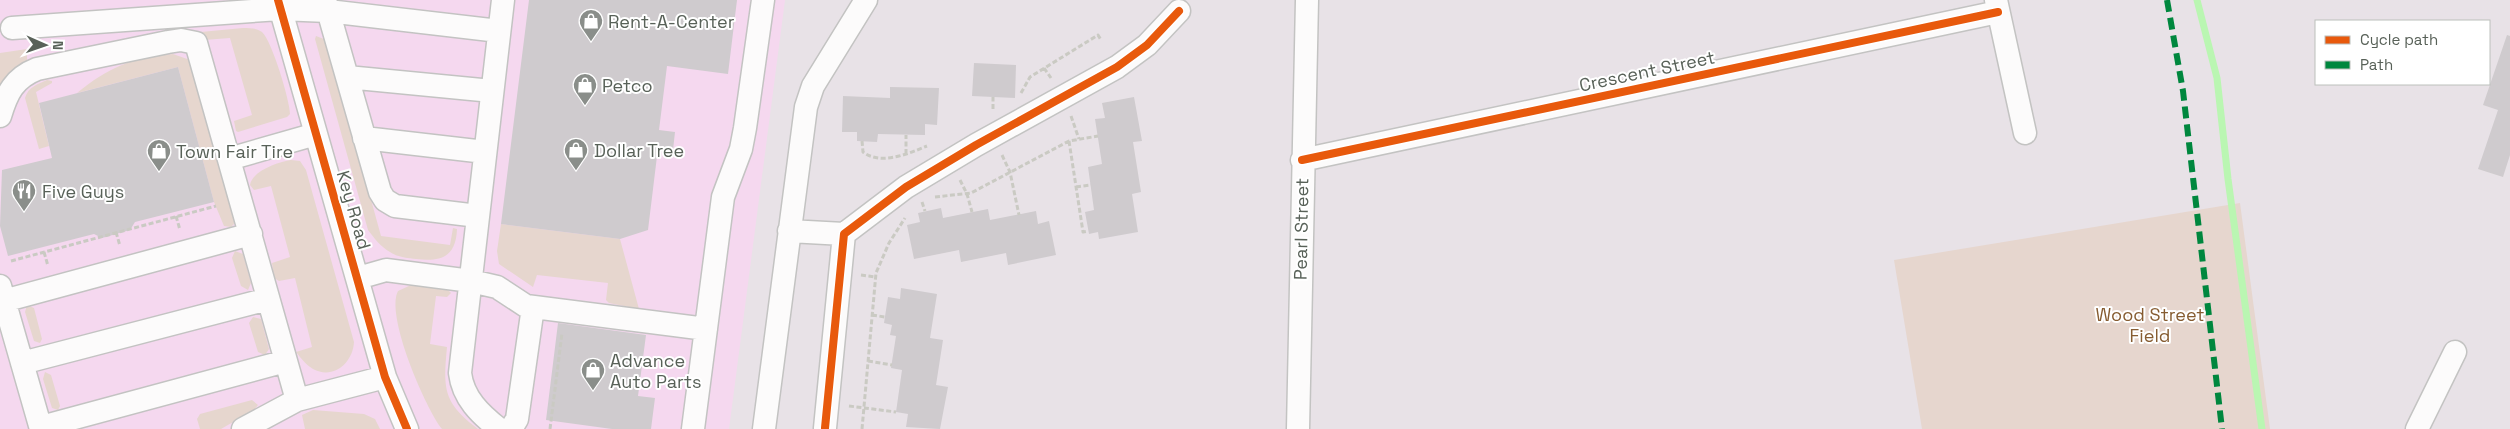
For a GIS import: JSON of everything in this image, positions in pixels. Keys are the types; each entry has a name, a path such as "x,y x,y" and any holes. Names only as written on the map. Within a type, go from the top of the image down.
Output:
{"street":[{"path":"498,429 475,408 461,384 460,373 503,0"},
{"path":"693,429 723,197 741,149 746,128 763,0"},
{"path":"764,429 806,107 813,86 866,0"},
{"name":"Pearl Street","path":"1298,429 1306,0"},
{"path":"12,28 279,5 327,6 499,31"},
{"name":"Key Road","path":"279,5 385,377 407,428"},
{"path":"327,6 380,192 390,204 478,216"},
{"path":"1997,6 2025,133"},
{"name":"Crescent Street","path":"1302,160 1997,6"},
{"path":"789,231 844,234 906,187 976,145 1117,67 1147,45 1179,12"},
{"path":"0,116 13,84 23,74 37,69 168,42 191,41 196,43 298,400"},
{"path":"347,77 492,91"},
{"path":"229,159 316,134"},
{"path":"364,138 485,152"},
{"path":"251,234 1,296 13,351 41,428 286,361"},
{"path":"825,428 844,234"},
{"path":"358,278 386,270 471,281 497,286 520,303 533,307 706,329"},
{"path":"13,351 268,299"},
{"path":"511,429 517,419 533,307"},
{"path":"2417,429 2455,352"},
{"path":"243,429 298,400 385,377"}],"path":[{"path":"1018,96 1030,77 1098,35 1101,40"},
{"path":"993,97 993,116"},
{"path":"1076,128 1079,140"},
{"path":"906,134 906,154"},
{"path":"930,197 968,194 1069,141 1098,136"},
{"path":"862,141 863,152 868,155 893,157 929,145"},
{"path":"1069,141 1083,232 1088,231"},
{"path":"1010,172 1019,215"},
{"path":"1076,187 1091,185"},
{"path":"968,194 972,212"},
{"path":"918,203 924,198"},
{"path":"11,261 216,206"},
{"path":"862,429 872,315 879,261 897,228 908,215"},
{"path":"872,315 885,317"},
{"path":"550,429 563,324"},
{"path":"868,362 892,365"},
{"path":"864,408 896,412"}],"shaded area":[{"path":"0,0 785,0 729,429 0,429"}],"green space":[{"path":"251,28 262,32 271,47 280,72 290,114 287,117 238,132 236,131 234,121 252,115 230,38 191,41 190,33"},
{"path":"316,36 324,39 329,47 381,236 450,245 453,228 457,229 454,246 446,256 425,260 393,254 384,248 368,230 315,39"},
{"path":"27,49 27,61 17,67 0,91 0,53"},
{"path":"173,54 190,60 236,222 231,227 224,226 214,202 178,67 77,93 110,70 121,65 145,58"},
{"path":"47,80 52,81 52,83 36,92 49,146 39,149 25,98 31,89"},
{"path":"291,160 300,161 306,170 354,342 353,350 346,363 334,371 320,372 313,369 296,352 312,347 295,278 279,281 274,278 272,263 290,257 271,186 254,190 250,185 255,175 260,171"},
{"name":"Wood Street Field","path":"2240,203 2270,429 1922,429 1894,260"},
{"path":"501,224 620,239 639,309 609,303 606,300 608,283 537,275 533,287 499,264 497,251"},
{"path":"235,251 243,254 251,283 248,290 241,286 232,258"},
{"path":"411,285 447,289 451,293 447,297 436,296 430,344 447,347 445,374 448,394 458,411 478,429 442,429 426,402 409,361 397,320 395,303 398,291"},
{"path":"27,305 34,308 42,339 40,343 34,341 25,312"},
{"path":"253,317 261,319 269,349 265,355 258,352 249,323"},
{"path":"45,372 51,375 60,406 58,410 52,408 43,379"},
{"path":"252,400 258,405 254,410 221,429 200,429 197,419 200,414"},
{"path":"313,410 364,414 375,419 380,429 305,429 302,415"}],"building":[{"path":"529,0 737,0 728,74 667,66 659,130 675,132 673,150 658,148 648,230 620,239 501,224"},
{"path":"2507,35 2510,36 2510,155 2503,177 2478,169 2498,110 2483,105"},
{"path":"974,63 1016,65 1015,98 972,96"},
{"path":"178,67 214,202 135,222 130,230 102,238 94,234 8,256 0,226 2,170 52,158 39,103"},
{"path":"890,87 939,88 937,125 925,124 925,135 878,134 877,142 857,141 857,132 842,132 843,96 890,98"},
{"path":"1134,97 1142,141 1133,142 1141,192 1132,194 1138,232 1099,239 1098,232 1089,234 1085,212 1094,210 1088,167 1102,164 1095,119 1105,118 1102,103"},
{"path":"941,208 943,218 988,209 990,220 1036,211 1038,224 1049,221 1056,255 1008,265 1006,253 961,262 959,250 914,259 907,225 920,222 918,213"},
{"path":"901,288 937,294 930,338 943,340 936,385 948,387 940,429 906,427 908,414 896,412 902,370 891,368 896,336 890,335 892,325 884,323 888,297 900,299"},
{"path":"558,323 646,335 638,396 655,398 651,429 612,429 546,420"}],"waterway":[{"path":"2197,0 2217,78 2228,179 2262,429"}],"marked path":[{"path":"2167,0 2183,91 2222,429"}],"cycle path":[{"path":"278,0 385,377 407,429"},
{"path":"825,428 844,234 906,187 976,145 1117,67 1147,45 1179,11"},
{"path":"1302,160 1998,12"}],"place":[{"name":"Rent-A-Center","path":"591,42"},
{"name":"Petco","path":"585,106"},
{"name":"Dollar Tree","path":"576,171"},
{"name":"Town Fair Tire","path":"159,172"},
{"name":"Five Guys","path":"24,212"},
{"name":"Advance Auto Parts","path":"593,391"}]}
